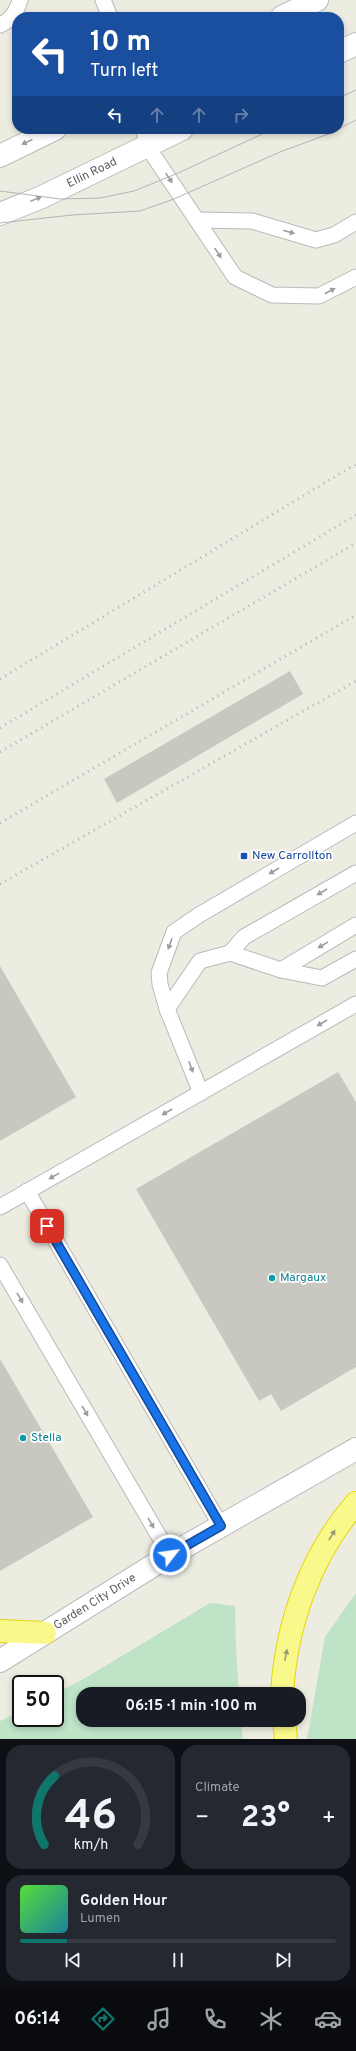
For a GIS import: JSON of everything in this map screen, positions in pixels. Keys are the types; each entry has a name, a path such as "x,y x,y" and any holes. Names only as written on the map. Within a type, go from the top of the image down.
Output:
{"highway":[{"path":"282,1687 283,1669 289,1641 313,1565 340,1522 356,1504"},
{"path":"0,1631 45,1633"},
{"path":"285,1727 286,1739"}],"main road":[{"path":"292,12 317,0"},
{"path":"344,50 356,44"},
{"path":"0,156 45,134"},
{"name":"Ellin Road","path":"0,214 42,197 145,138 161,134"},
{"name":"Garden City Drive","path":"0,1661 170,1555 356,1449"}],"lane":[{"path":"15,12 20,0"},
{"path":"103,0 108,12"},
{"path":"0,25 5,23 12,16"},
{"path":"145,138 235,277 272,295 319,296 356,277"},
{"path":"197,220 252,221 316,240 334,235 356,222"},
{"path":"201,1093 167,1009 160,984 159,973 174,932 199,915 356,823"},
{"path":"230,953 244,937 356,873"},
{"path":"281,970 356,925"},
{"path":"167,1009 200,961 230,953 281,970 322,978 356,959"},
{"path":"0,1207 356,1004"},
{"path":"27,1191 221,1526"},
{"path":"0,1265 170,1555"}],"green space":[{"path":"356,1593 356,1739 307,1739 325,1637"},
{"path":"210,1603 235,1606 239,1687 76,1687 76,1727 242,1727 243,1739 0,1739 0,1721 12,1715 12,1727 64,1727 64,1689"}],"building":[{"path":"290,671 303,694 117,803 104,779"},
{"path":"0,966 76,1097 0,1141"},
{"name":"Margaux","path":"338,1072 356,1102 356,1367 281,1411 271,1394 259,1401 136,1189"},
{"name":"Stella","path":"0,1359 93,1517 0,1571"}],"tram line":[{"path":"344,96 356,90"},
{"path":"344,126 356,120"},
{"path":"0,191 60,199 100,198 134,191 176,174 262,134"},
{"path":"0,223 72,215 140,211 174,199 280,152 328,134"}],"railway":[{"path":"0,679 356,464"},
{"path":"0,728 356,515"},
{"path":"0,752 356,543"},
{"path":"0,823 356,615"},
{"path":"0,884 356,681"}],"place":[{"name":"New Carrollton","path":"244,856"},
{"name":"Margaux","path":"272,1278"},
{"name":"Stella","path":"23,1438"}],"route":[{"path":"47,1226 221,1526 170,1555"}]}
